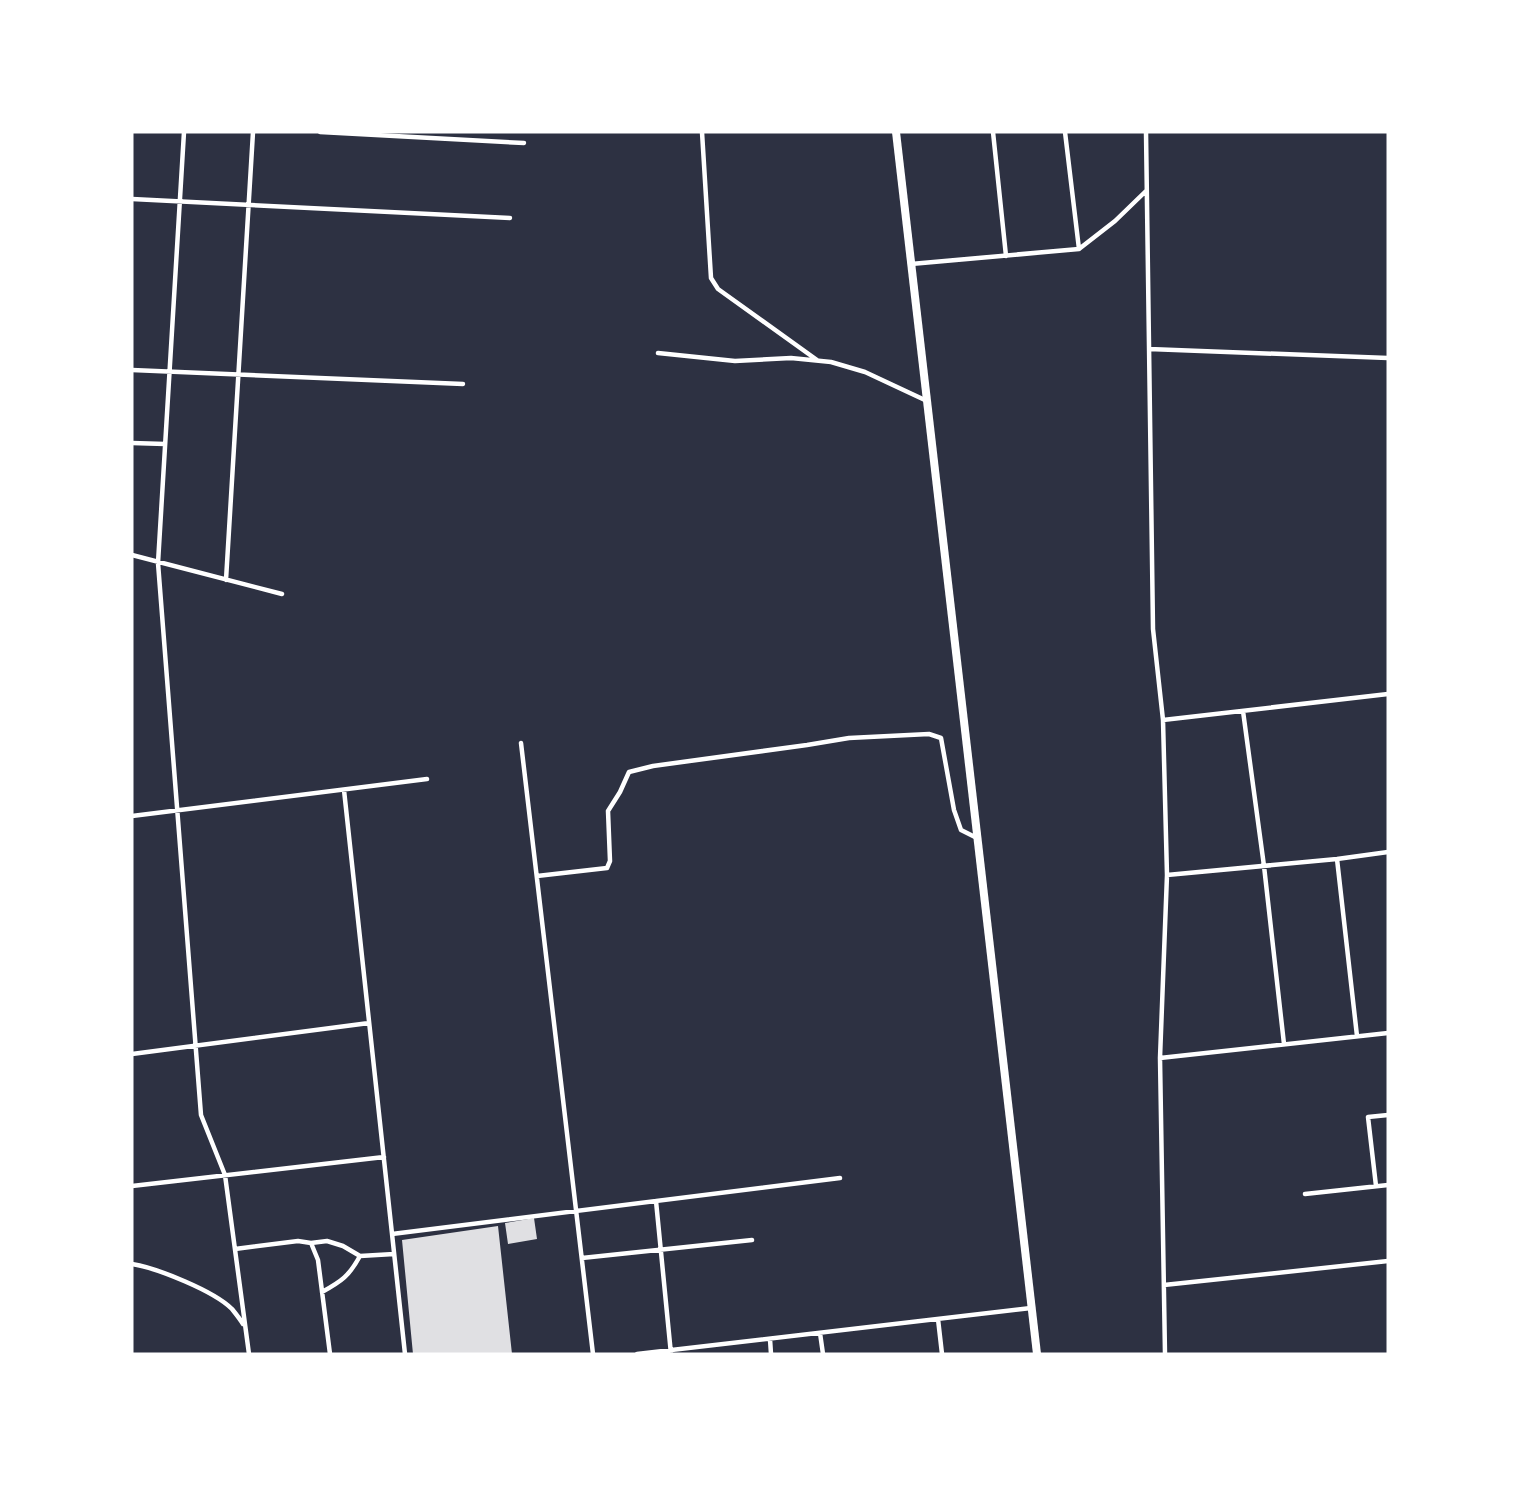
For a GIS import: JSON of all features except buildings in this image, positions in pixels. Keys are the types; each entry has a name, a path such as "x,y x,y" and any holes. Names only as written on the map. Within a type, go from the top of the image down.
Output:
{"main road":[{"path":"896,132 1036,1354"}],"street":[{"path":"184,132 158,563 201,1114 225,1175 249,1354"},
{"path":"226,580 253,132"},
{"path":"320,132 524,143"},
{"path":"702,132 711,278 718,289 817,360"},
{"path":"993,132 1006,256"},
{"path":"1065,132 1079,249"},
{"path":"1146,132 1153,629 1163,720 1167,875 1160,1058 1165,1354"},
{"path":"911,264 1079,249 1147,190"},
{"path":"132,200 510,218"},
{"path":"1149,349 1388,358"},
{"path":"658,354 735,361 791,358 831,362 865,372 927,401"},
{"path":"132,370 463,384"},
{"path":"132,443 165,444"},
{"path":"132,555 282,594"},
{"path":"1163,720 1388,694"},
{"path":"1243,711 1264,866 1284,1044"},
{"path":"537,876 607,868 610,861 608,811 629,772 653,766 849,738 929,734 941,738 954,810 961,830 977,838"},
{"path":"521,743 593,1354"},
{"path":"132,816 426,779"},
{"path":"344,789 405,1354"},
{"path":"1167,875 1388,852"},
{"path":"1337,859 1358,1036"},
{"path":"132,1054 369,1023"},
{"path":"1160,1058 1388,1033"},
{"path":"1376,1186 1368,1117 1388,1114"},
{"path":"132,1186 384,1157"},
{"path":"392,1234 840,1178"},
{"path":"1305,1194 1388,1185"},
{"path":"656,1201 671,1352"},
{"path":"582,1258 752,1240"},
{"path":"235,1249 304,1241 311,1243 327,1241 344,1246 360,1256 394,1254"},
{"path":"311,1243 318,1260 330,1354"},
{"path":"322,1292 338,1283 352,1271 360,1256"},
{"path":"1164,1285 1388,1261"},
{"path":"132,1264 205,1290 231,1308 245,1327"},
{"path":"637,1354 671,1352 1031,1308"},
{"path":"938,1319 942,1354"},
{"path":"820,1333 823,1354"},
{"path":"770,1339 771,1354"}]}
